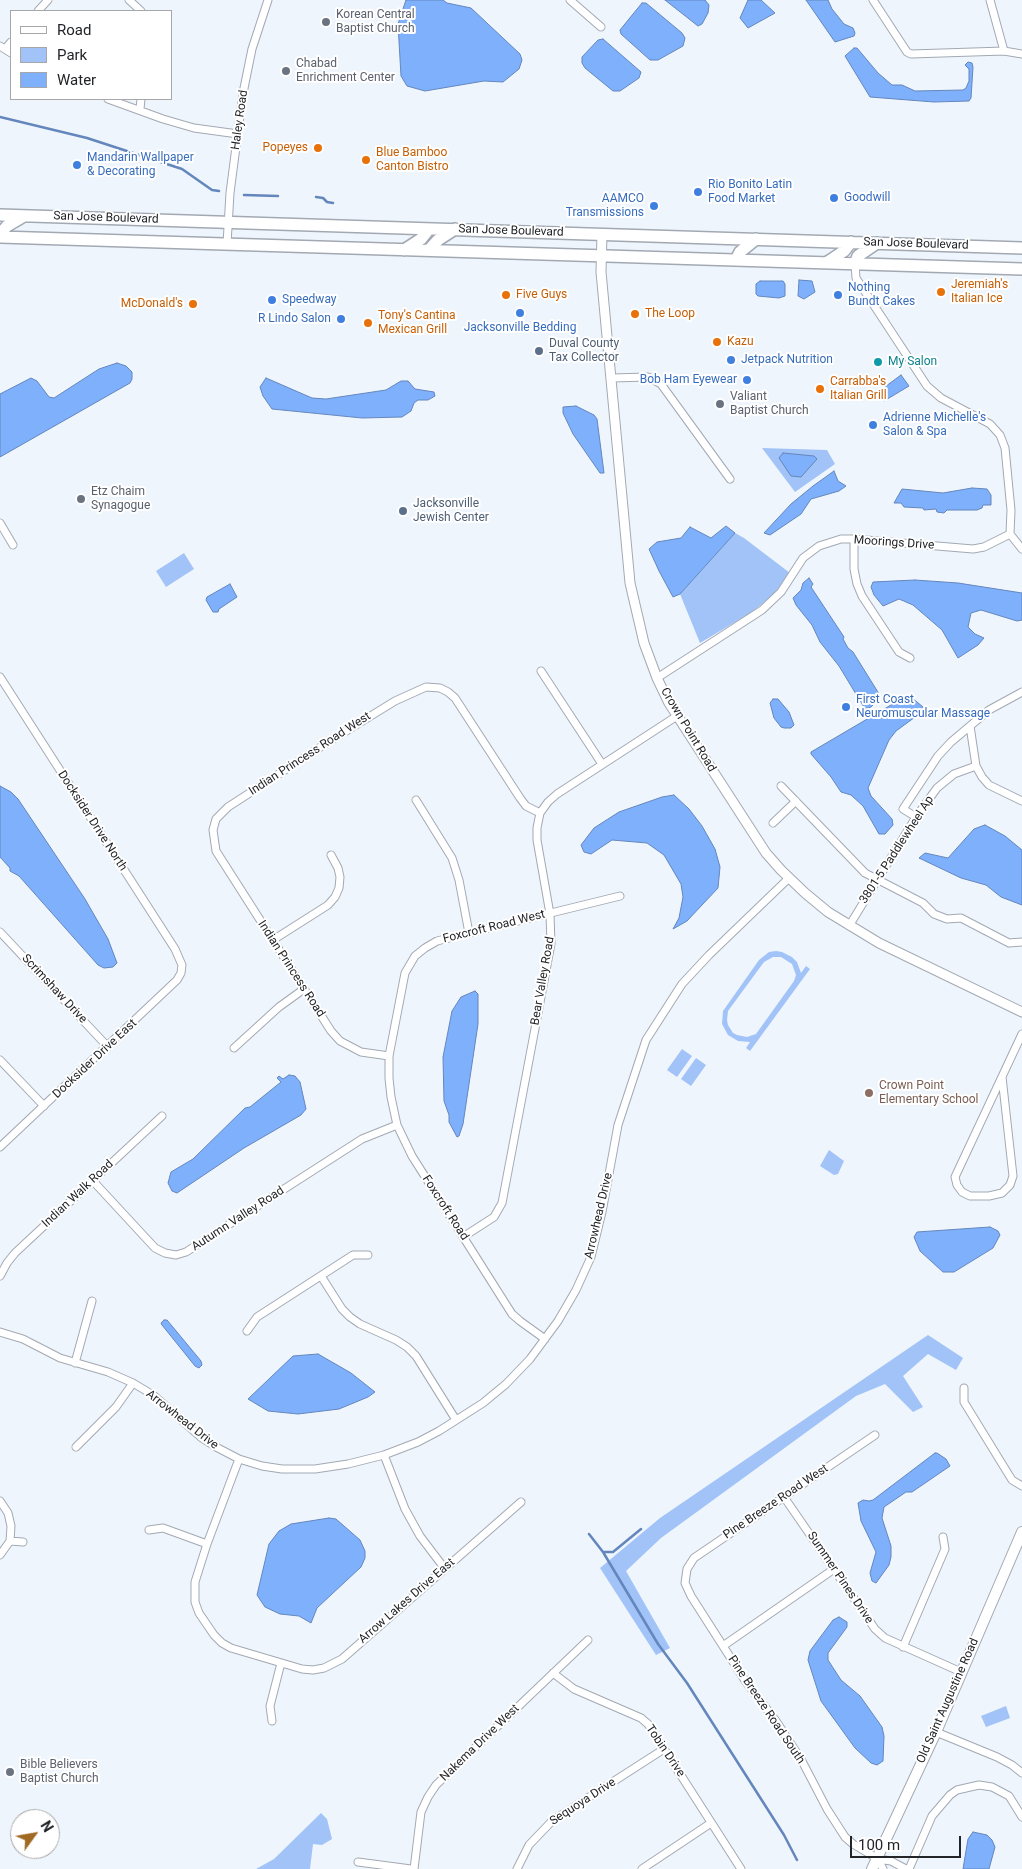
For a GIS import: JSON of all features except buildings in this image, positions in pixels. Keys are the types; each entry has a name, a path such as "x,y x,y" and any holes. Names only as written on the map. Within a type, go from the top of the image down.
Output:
{"main road":[{"name":"San Jose Boulevard","path":"0,215 1022,248"},
{"path":"0,235 7,226 26,216"},
{"path":"404,250 421,239 429,229"},
{"path":"428,250 438,240 455,229"},
{"name":"San Jose Boulevard","path":"0,235 404,250 1022,269"},
{"path":"736,260 740,252 756,239"},
{"path":"826,263 844,251 851,242"},
{"path":"855,264 858,256 878,243"},
{"name":"Old Saint Augustine Road","path":"872,1869 936,1732 1022,1532"}],"street":[{"path":"39,10 48,0"},
{"path":"129,0 140,10"},
{"name":"Haley Road","path":"227,244 230,193 252,49 268,0"},
{"path":"570,0 600,27"},
{"path":"873,0 907,52 911,54 1004,51 1022,54"},
{"path":"990,0 1004,51"},
{"path":"111,100 194,128 238,134"},
{"path":"140,109 142,100"},
{"name":"Crown Point Road","path":"602,234 601,272 630,584 644,643 657,678 677,716 766,852 789,878 823,909 879,943 1022,1012"},
{"path":"855,264 856,278 927,386 941,398 990,424 1000,435 1005,448 1011,510 1010,534 1022,549"},
{"path":"612,378 648,378 661,384 730,479"},
{"path":"0,523 13,545"},
{"name":"Moorings Drive","path":"657,678 772,602 781,592 796,566 810,551 829,542 854,539 973,549 984,547 1010,534"},
{"path":"854,539 854,569 862,596 898,652 910,658"},
{"path":"541,671 602,764"},
{"name":"Docksider Drive North","path":"0,678 3,690 175,949 182,965"},
{"name":"Indian Princess Road West","path":"216,851 213,830 216,819 228,807 394,701 426,687 440,688 455,698 520,798 526,806 540,813"},
{"path":"916,817 904,809 938,756 951,742 988,710 1022,692"},
{"path":"540,813 557,794 677,716"},
{"path":"970,726 976,766 982,777 989,785 1022,802"},
{"name":"3801-5 Paddlewheel Ap","path":"849,926 916,817 937,788 954,774 976,766"},
{"path":"781,786 865,873 923,903 934,914 947,919 961,918 1010,943 1022,942"},
{"path":"416,800 452,858 459,880 469,933"},
{"path":"773,823 796,801"},
{"name":"Bear Valley Road","path":"464,1237 494,1217 502,1203 551,944 550,914 537,840 540,813"},
{"name":"Indian Princess Road","path":"216,851 331,1031 340,1041 361,1052 389,1056"},
{"path":"273,940 328,905 335,897 339,888 340,877 338,868 331,855"},
{"name":"Arrowhead Drive","path":"0,1332 23,1339 50,1354 108,1372 132,1383 152,1395 202,1438 239,1459 262,1466 282,1469 315,1469 348,1464 384,1455 418,1442 483,1403 506,1384 530,1359 568,1305 591,1257 602,1212 618,1125 646,1040 682,984 709,955 789,878"},
{"name":"Foxcroft Road West","path":"389,1056 405,973 409,964 424,948 438,941 620,896"},
{"name":"Scrimshaw Drive","path":"0,932 108,1046"},
{"name":"Docksider Drive East","path":"0,1147 177,980 181,973 182,965"},
{"path":"234,1048 279,1007 304,989"},
{"path":"1002,1077 1013,1176 1010,1186 1002,1193 989,1196 970,1196 962,1192 955,1177 1022,1034"},
{"name":"Foxcroft Road","path":"389,1056 390,1097 398,1125 412,1156 512,1314 544,1339"},
{"path":"0,1060 44,1106"},
{"name":"Indian Walk Road","path":"0,1276 15,1253 162,1116"},
{"name":"Autumn Valley Road","path":"93,1181 155,1248 165,1253 176,1255 186,1252 362,1139 398,1125"},
{"path":"247,1331 257,1317 321,1276 353,1256 368,1255"},
{"path":"321,1276 342,1309 350,1317 360,1324 396,1340 416,1356 456,1420"},
{"path":"75,1363 92,1301"},
{"path":"76,1447 116,1407 132,1383"},
{"path":"964,1388 964,1402 1012,1480 1022,1486"},
{"name":"Pine Breeze Road West","path":"685,1576 686,1569 694,1558 875,1435"},
{"path":"384,1455 405,1509 420,1536 445,1569"},
{"name":"Arrow Lakes Drive East","path":"239,1459 207,1544 195,1582 195,1602 214,1635 222,1643 231,1648 302,1669 313,1670 334,1664 342,1659 521,1502"},
{"name":"Summer Pines Drive","path":"784,1497 875,1629 885,1638 961,1672"},
{"path":"0,1501 8,1513 11,1526 10,1541 0,1555"},
{"path":"149,1530 163,1528 207,1544"},
{"path":"902,1646 945,1549 944,1537"},
{"path":"10,1541 23,1542"},
{"path":"723,1646 834,1569"},
{"name":"Pine Breeze Road South","path":"685,1576 687,1590 746,1682 776,1721 802,1761 827,1809 845,1837 853,1844 878,1858 891,1861 908,1869"},
{"name":"Nakema Drive West","path":"412,1869 421,1812 436,1785 588,1640"},
{"path":"272,1721 270,1706 281,1664"},
{"name":"Tobin Drive","path":"553,1673 574,1689 641,1718 648,1724 740,1869"},
{"path":"936,1732 997,1757 1022,1773"},
{"name":"Sequoya Drive","path":"517,1869 529,1845 552,1821 664,1749"},
{"path":"908,1869 932,1816 950,1795 957,1790 979,1785 992,1787 1009,1796 1020,1807 1022,1817"},
{"path":"642,1869 711,1823"},
{"path":"878,1858 883,1869"},
{"path":"358,1862 412,1869"}],"green space":[{"path":"762,448 827,450 835,464 795,492"},
{"path":"735,533 790,573 774,594 752,612 700,643 680,594"},
{"path":"184,553 194,569 166,587 156,571"},
{"path":"769,952 782,952 792,957 797,962 801,973 806,966 810,969 750,1051 746,1048 750,1042 738,1041 728,1035 722,1024 723,1011 759,960","holes":["773,957 781,957 792,964 796,975 794,981 756,1034 747,1037 733,1033 728,1025 728,1011 764,962"]},
{"path":"682,1049 692,1056 677,1077 667,1070"},
{"path":"696,1058 706,1065 691,1086 681,1079"},
{"path":"829,1150 844,1161 838,1174 834,1175 820,1166"},
{"path":"928,1335 963,1358 956,1370 928,1354 903,1376 923,1407 913,1412 885,1384 856,1396 661,1538 626,1571 670,1648 656,1655 600,1568 660,1518"},
{"path":"1006,1706 1010,1718 986,1727 981,1716"},
{"path":"321,1813 327,1819 332,1839 322,1845 313,1844 310,1869 256,1869 274,1859"}],"water":[{"path":"406,0 443,0 447,3 471,8 520,54 522,60 519,69 503,82 484,81 425,91 407,86 401,76 398,24"},
{"path":"665,0 705,0 709,5 708,13 702,24 698,26"},
{"path":"748,0 761,0 775,13 748,28 740,18"},
{"path":"806,0 828,0 832,9 844,24 853,28 854,36 835,42"},
{"path":"642,3 646,3 682,33 685,38 683,46 658,60 650,60 621,34 620,30"},
{"path":"603,39 641,72 639,78 620,91 613,91 585,68 582,63 582,57 598,40"},
{"path":"854,48 857,48 878,73 892,85 902,85 915,91 963,90 969,81 969,69 965,65 968,62 972,63 971,98 969,101 934,102 870,97 845,56"},
{"path":"799,280 812,281 815,292 804,299 798,296"},
{"path":"760,281 783,281 785,284 785,296 779,298 758,296 756,294 756,284"},
{"path":"117,363 126,366 132,372 130,383 0,457 0,394 31,378 37,381 49,397 54,398 99,369"},
{"path":"901,375 909,386 884,401 878,392"},
{"path":"266,378 312,398 326,399 386,390 401,381 408,381 415,389 434,392 435,396 428,400 418,400 414,403 411,411 402,417 362,418 272,409 263,396 260,387"},
{"path":"576,406 594,415 597,419 604,473 600,473 573,434 563,413 563,407"},
{"path":"783,453 814,456 817,459 801,477 791,476 779,458"},
{"path":"834,471 838,481 846,486 839,491 811,499 801,514 770,535 764,533 791,504"},
{"path":"972,488 987,489 991,495 991,505 983,505 982,508 977,510 947,510 944,513 937,512 936,509 924,510 923,508 904,507 901,503 894,503 902,489 943,493"},
{"path":"726,526 735,533 680,594 673,597 649,549 657,542 681,538 690,527 711,538"},
{"path":"809,578 813,584 811,587 844,637 843,639 848,648 853,652 881,697 871,707 865,709 839,666 820,642 812,625 796,605 793,598 801,590 803,583"},
{"path":"915,580 958,583 1022,593 1022,620 1017,621 981,610 971,613 968,627 975,634 984,638 978,645 958,658 942,630 913,605 899,599 883,606 874,595 871,587 873,582"},
{"path":"230,584 237,597 219,609 218,612 213,612 206,600 207,597"},
{"path":"911,697 923,707 922,712 896,731 889,740 868,788 871,796 892,819 893,825 885,834 879,834 863,806 851,795 841,792 811,752 891,705"},
{"path":"773,699 778,699 789,712 794,725 791,728 781,727 774,718 770,703"},
{"path":"0,786 11,792 18,799 85,899 108,939 117,963 113,967 104,968 98,965 19,876 10,871 10,868 0,857"},
{"path":"674,795 689,809 702,826 715,849 720,867 718,888 687,921 673,929 679,918 683,897 681,884 664,855 647,843 612,840 591,854 584,852 581,845 594,828 619,812 662,797"},
{"path":"985,825 1005,836 1022,850 1022,905 1001,897 986,885 961,878 919,858 925,853 948,858 974,829"},
{"path":"475,991 478,994 478,1024 463,1124 457,1137 449,1122 449,1115 444,1101 443,1057 452,1011 461,997"},
{"path":"289,1075 295,1076 300,1082 306,1109 301,1115 244,1148 177,1193 172,1191 168,1183 171,1172 193,1159 245,1108 250,1107 281,1082 277,1078 279,1076 283,1079"},
{"path":"990,1227 998,1231 1000,1235 993,1248 954,1272 943,1272 920,1251 914,1237 917,1232"},
{"path":"167,1320 201,1361 202,1365 199,1368 195,1366 162,1325 161,1323"},
{"path":"318,1354 351,1373 375,1392 368,1397 339,1409 298,1414 268,1411 248,1399 293,1356"},
{"path":"935,1453 946,1459 950,1466 912,1492 906,1492 884,1507 882,1518 891,1546 891,1557 889,1565 876,1583 872,1581 870,1573 876,1552 861,1521 858,1503 863,1500 873,1500"},
{"path":"329,1518 336,1519 360,1540 365,1551 365,1558 361,1567 317,1608 311,1623 299,1616 280,1614 265,1607 257,1595 269,1544 279,1531 291,1524"},
{"path":"839,1617 847,1622 847,1627 828,1653 828,1660 841,1680 860,1696 882,1727 884,1736 883,1761 877,1765 871,1763 855,1748 821,1701 808,1660 810,1651 833,1620"},
{"path":"973,1832 987,1835 992,1840 995,1847 989,1869 963,1869 968,1839"}],"waterway":[{"path":"0,117 87,138 182,169 212,190 219,191"},
{"path":"244,195 278,196"},
{"path":"316,197 333,203"},
{"path":"603,1552 613,1552 641,1529"},
{"path":"589,1534 603,1552 658,1644 687,1683 784,1835 797,1860"}],"place":[{"name":"Korean Central Baptist Church","path":"326,22"},
{"name":"Chabad Enrichment Center","path":"286,71"},
{"name":"Popeyes","path":"318,148"},
{"name":"Blue Bamboo Canton Bistro","path":"366,160"},
{"name":"Mandarin Wallpaper & Decorating","path":"77,165"},
{"name":"Rio Bonito Latin Food Market","path":"698,192"},
{"name":"Goodwill","path":"834,198"},
{"name":"AAMCO Transmissions","path":"654,206"},
{"name":"Jeremiah's Italian Ice","path":"941,292"},
{"name":"Five Guys","path":"506,295"},
{"name":"Nothing Bundt Cakes","path":"838,295"},
{"name":"Speedway","path":"272,300"},
{"name":"McDonald's","path":"193,304"},
{"name":"Jacksonville Bedding","path":"520,313"},
{"name":"The Loop","path":"635,314"},
{"name":"R Lindo Salon","path":"341,319"},
{"name":"Tony's Cantina Mexican Grill","path":"368,323"},
{"name":"Kazu","path":"717,342"},
{"name":"Duval County Tax Collector","path":"539,351"},
{"name":"Jetpack Nutrition","path":"731,360"},
{"name":"My Salon","path":"878,362"},
{"name":"Bob Ham Eyewear","path":"747,380"},
{"name":"Carrabba's Italian Grill","path":"820,389"},
{"name":"Valiant Baptist Church","path":"720,404"},
{"name":"Adrienne Michelle's Salon & Spa","path":"873,425"},
{"name":"Etz Chaim Synagogue","path":"81,499"},
{"name":"Jacksonville Jewish Center","path":"403,511"},
{"name":"First Coast Neuromuscular Massage","path":"846,707"},
{"name":"Crown Point Elementary School","path":"869,1093"},
{"name":"Bible Believers Baptist Church","path":"10,1772"}]}
